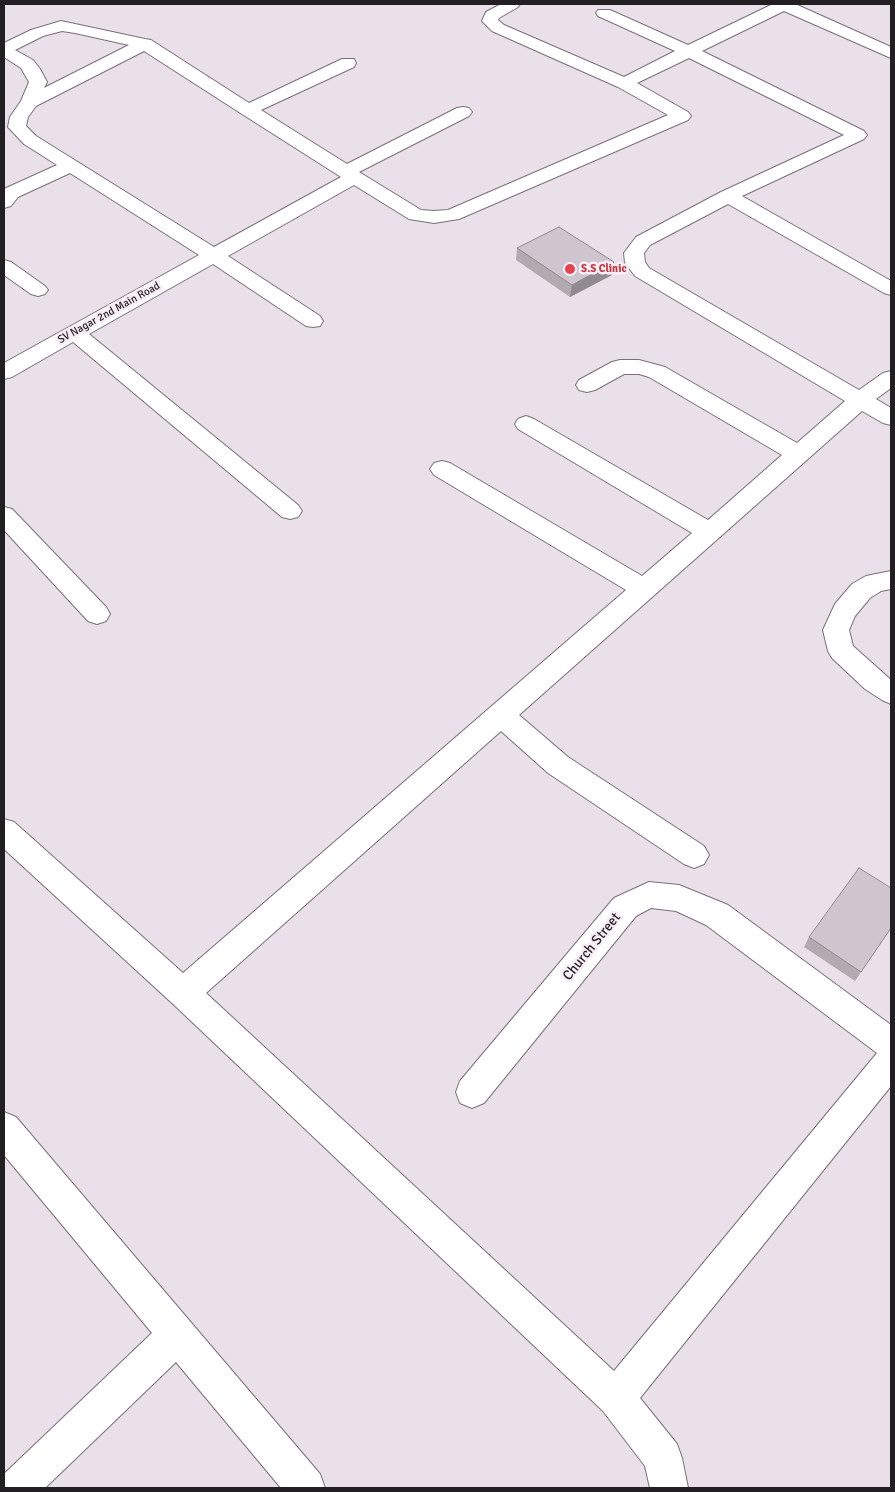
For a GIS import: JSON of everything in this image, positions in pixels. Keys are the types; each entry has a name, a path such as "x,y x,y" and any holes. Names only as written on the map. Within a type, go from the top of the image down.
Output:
{"street":[{"path":"4,50 37,33 61,26 145,44 416,215 434,217 452,215 682,116 624,83 498,28 490,21 492,15 512,4"},
{"path":"624,83 784,4 887,47"},
{"path":"604,13 688,51 858,135 728,196 643,241 634,253 635,263 642,272 891,418"},
{"path":"30,102 145,44"},
{"path":"4,50 26,64 34,73 38,82 30,102 19,117 17,127 30,140 313,321"},
{"path":"248,110 348,63"},
{"name":"SV Nagar 2nd Main Road","path":"4,372 214,256 350,174 463,112"},
{"path":"6,196 70,166"},
{"path":"728,196 891,289"},
{"path":"4,266 38,290"},
{"path":"74,332 290,511"},
{"path":"587,385 620,367 639,367 657,372 798,454"},
{"path":"183,993 860,400 891,378"},
{"path":"526,424 710,532"},
{"path":"442,469 644,589"},
{"path":"4,515 97,614"},
{"path":"891,580 875,583 861,591 844,611 836,630 841,651 874,682 891,694"},
{"path":"501,715 558,765 694,855"},
{"path":"4,832 183,993 616,1398 663,1458 669,1488"},
{"name":"Church Street","path":"472,1092 625,907 649,895 679,898 716,915 891,1044"},
{"path":"616,1398 891,1061"},
{"path":"4,1129 176,1336 306,1488"},
{"path":"17,1488 176,1336"}],"building":[{"path":"559,227 614,262 572,285 517,248"},
{"path":"859,868 891,888 891,928 861,972 809,937"}],"place":[{"name":"S.S Clinic","path":"570,269"}]}
